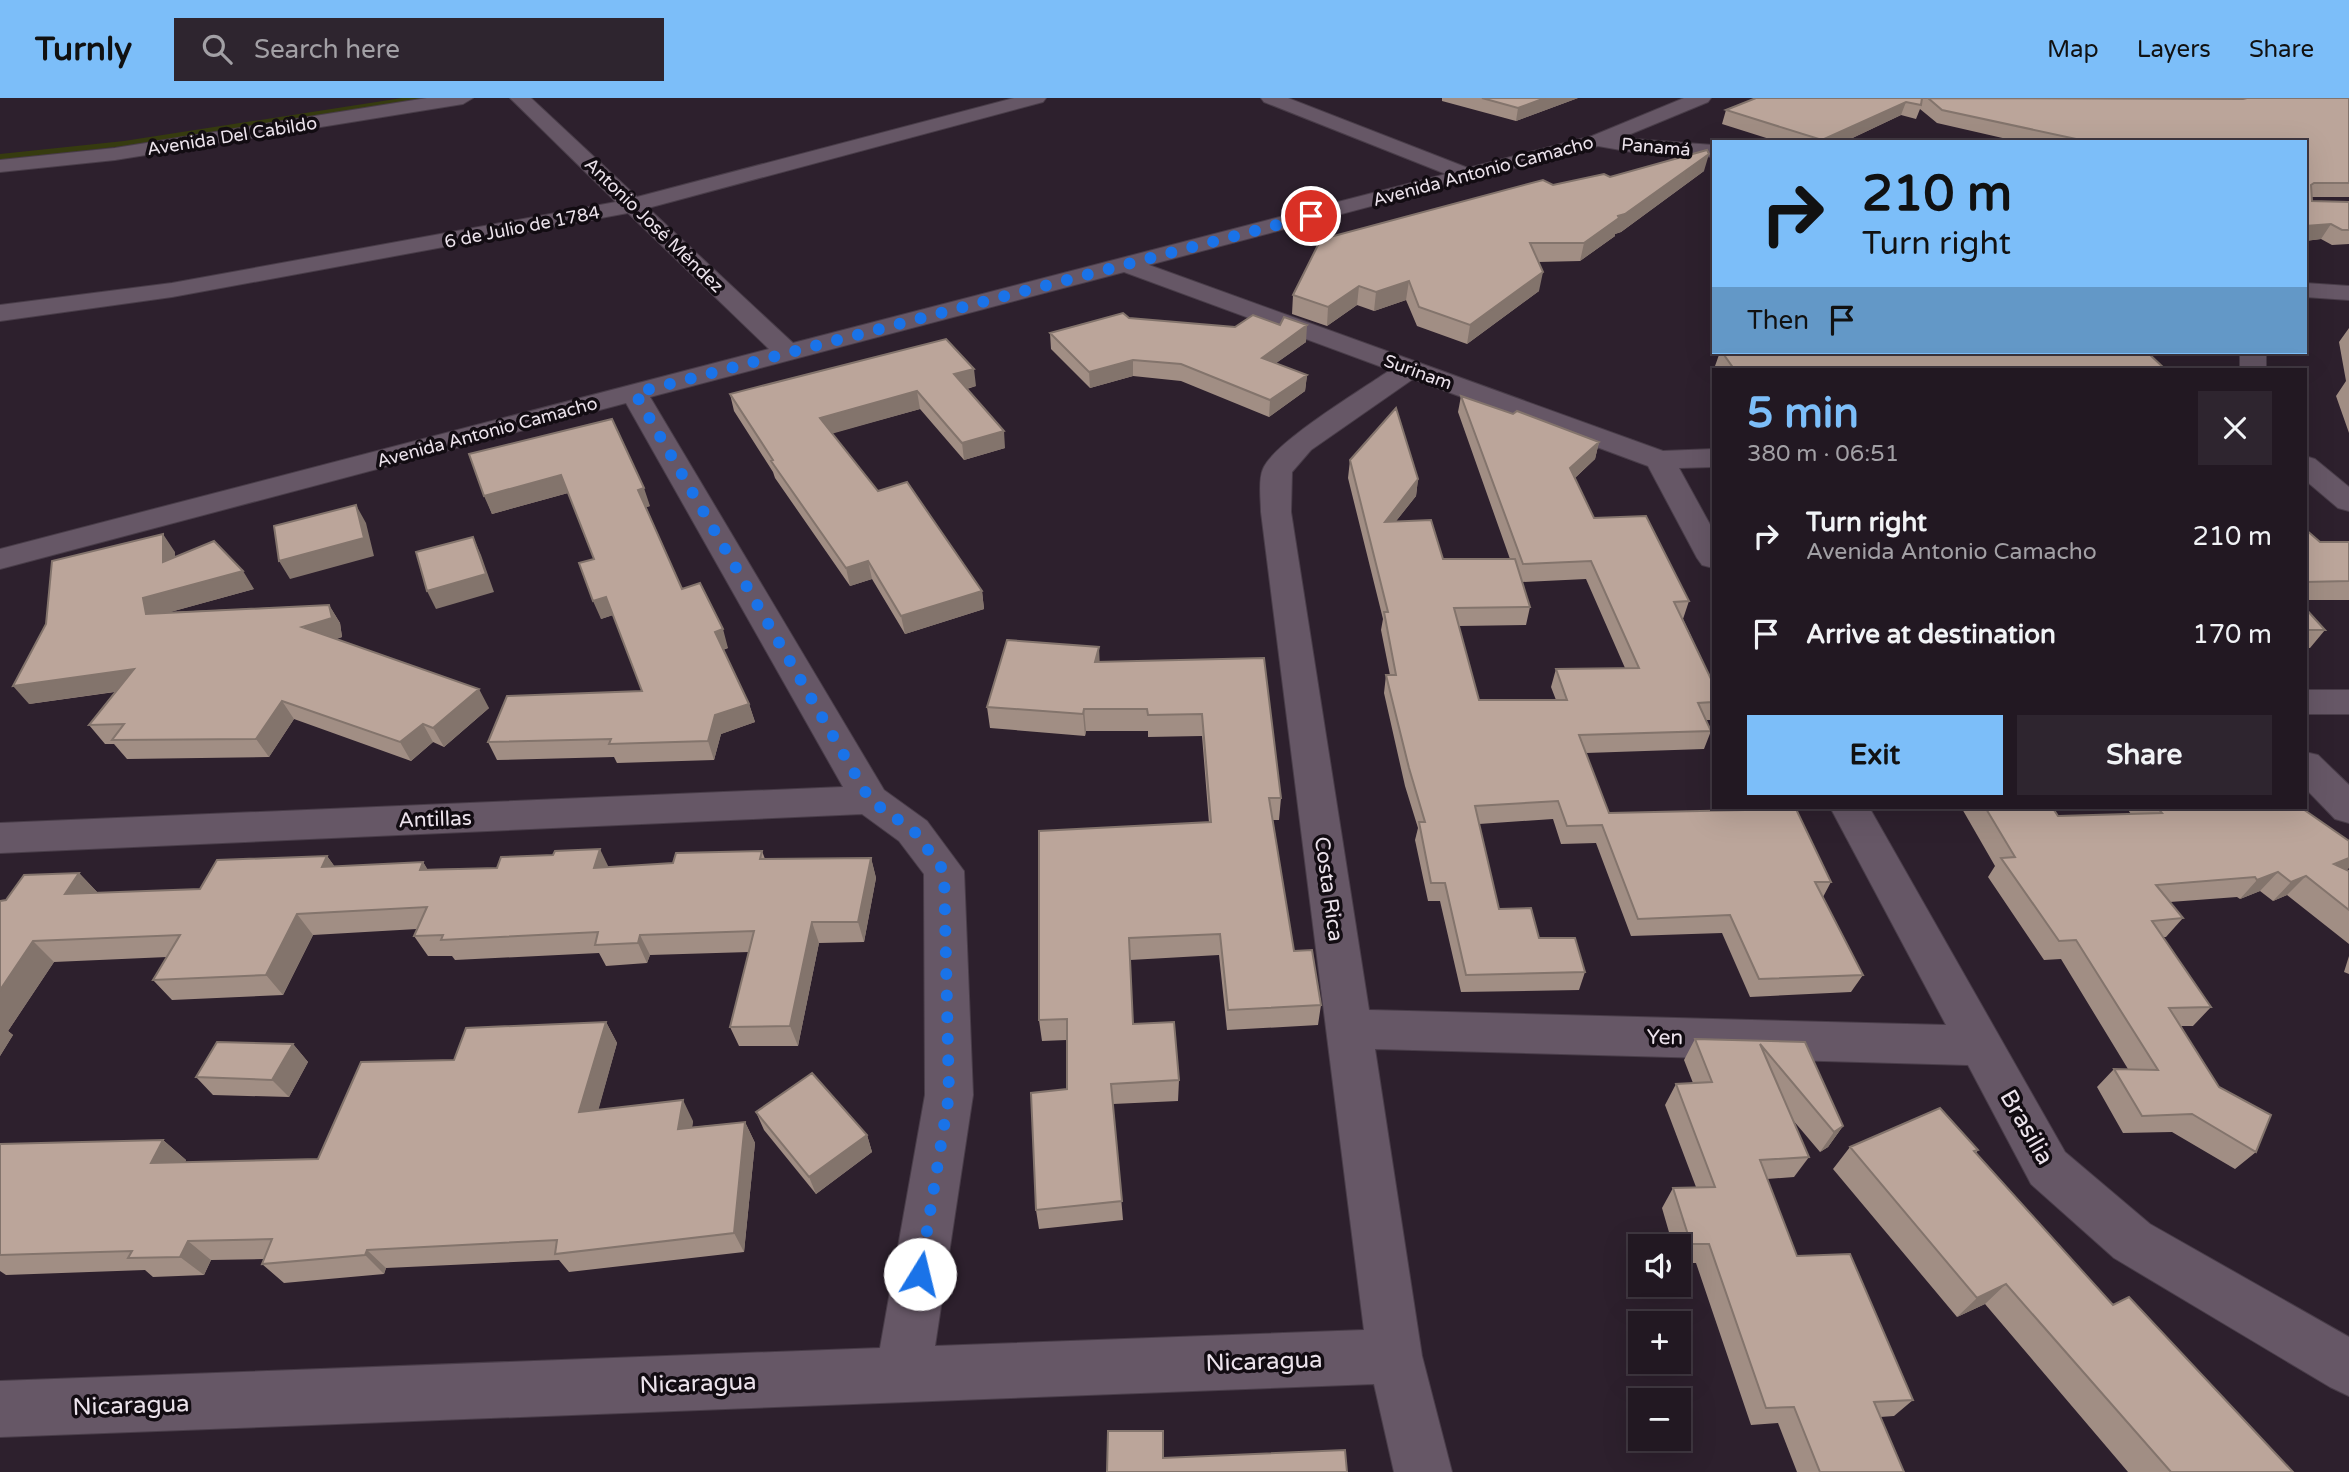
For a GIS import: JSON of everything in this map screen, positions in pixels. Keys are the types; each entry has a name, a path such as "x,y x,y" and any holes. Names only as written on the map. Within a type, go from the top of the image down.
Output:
{"street":[{"name":"Avenida Del Cabildo","path":"0,148 130,134 369,98"},
{"name":"Avenida Del Cabildo","path":"0,166 115,154 463,98"},
{"name":"Antonio José Méndez","path":"520,98 788,353"},
{"name":"6 de Julio de 1784","path":"0,313 172,290 633,205 1036,98"},
{"path":"1271,98 1468,175"},
{"name":"Avenida Antonio Camacho","path":"0,559 1599,140 1701,98"},
{"name":"Panamá","path":"1599,140 1632,146 1712,151"},
{"name":"Surinam","path":"1127,265 1660,460 1712,458"},
{"path":"2307,290 2349,293"},
{"name":"Costa Rica","path":"1410,369 1301,444 1277,470 1276,512 1395,1356 1423,1472"},
{"path":"635,393 870,800 914,831 944,871 949,1095 903,1376"},
{"path":"1660,460 1712,556"},
{"path":"2307,467 2349,502"},
{"path":"2307,702 2349,702"},
{"path":"2307,767 2349,809"},
{"name":"Antillas","path":"0,838 870,800"},
{"name":"Brasilia","path":"1851,809 2048,1168 2132,1241 2349,1368"},
{"name":"Yen","path":"1349,1029 1981,1045"},
{"name":"Nicaragua","path":"0,1409 1395,1356"}],"green space":[{"path":"402,98 431,98 124,146 0,160 0,154 124,141"}],"building":[{"path":"1482,98 1545,98 1518,108"},
{"path":"1756,98 1922,98 1921,105 1906,102 1822,140 1726,110"},
{"path":"1928,98 2349,98 2349,183 2311,185 2312,201 2349,202 2349,230 2342,230 2331,224 2307,226 2307,140 2081,140 1942,110"},
{"path":"1707,150 1709,154 1625,214 1618,216 1619,218 1584,243 1530,243 1543,272 1470,325 1419,307 1409,281 1376,292 1359,286 1328,307 1293,295 1322,237 1543,180 1553,185 1604,174 1610,177"},
{"path":"1123,313 1129,318 1235,327 1253,315 1280,325 1284,317 1307,325 1262,358 1307,375 1270,400 1181,364 1133,360 1089,372 1050,333"},
{"path":"946,339 974,369 954,374 1004,431 962,443 917,391 820,418 878,491 907,482 982,591 901,616 868,561 846,568 771,461 773,460 730,394"},
{"path":"1723,354 2149,354 2164,368 1733,368"},
{"path":"1461,396 1513,414 1517,411 1599,442 1570,468 1594,518 1646,516 1689,601 1674,602 1712,681 1712,702 1698,703 1711,731 1579,735 1609,813 1796,809 1831,882 1815,882 1863,975 1759,979 1730,915 1638,919 1602,825 1567,826 1558,801 1475,806 1499,909 1531,908 1539,938 1575,938 1585,972 1466,975 1445,883 1431,883 1419,822 1425,822 1386,675 1396,675 1384,612 1388,612 1350,460 1396,408 1418,479 1385,522 1431,520 1443,559 1515,559 1530,607 1454,608 1479,700 1567,700 1556,669 1639,668 1591,561 1523,564"},
{"path":"612,419 644,488 638,490 682,589 700,583 723,629 715,632 749,704 715,715 708,741 609,744 611,739 488,742 507,696 642,691 606,597 593,601 579,563 594,559 561,475 484,496 469,454"},
{"path":"356,505 364,538 279,561 274,526"},
{"path":"2307,531 2320,542 2349,542 2349,581 2307,582"},
{"path":"163,534 163,562 214,541 243,571 143,598 146,614 329,605 332,618 302,627 479,689 433,728 423,724 400,742 282,701 256,739 112,740 124,724 89,725 134,669 13,686 46,624 52,561"},
{"path":"473,537 486,574 427,591 416,552"},
{"path":"2307,610 2325,630 2307,630"},
{"path":"1007,640 1099,647 1095,662 1264,658 1281,798 1269,798 1294,951 1312,950 1321,1005 1228,1010 1220,934 1129,938 1133,1024 1174,1022 1179,1080 1111,1084 1122,1201 1036,1210 1031,1093 1067,1089 1067,1019 1039,1020 1039,831 1211,822 1202,714 1148,715 1147,709 1084,709 1083,714 987,707"},
{"path":"1986,809 2053,809 2058,816 2162,813 2159,809 2303,809 2349,841 2349,858 2334,864 2349,871 2349,910 2306,876 2291,882 2278,872 2257,880 2255,877 2156,885 2183,918 2152,921 2211,1007 2169,1008 2219,1087 2271,1115 2256,1152 2192,1114 2142,1116 2114,1069 2158,1070 2076,940 2059,941 2001,858 2015,857"},
{"path":"600,849 594,868 673,863 676,853 762,851 760,859 871,858 858,922 812,922 790,1026 730,1027 754,931 640,935 638,943 595,945 598,932 441,940 443,935 414,936 427,907 297,914 266,975 153,980 180,935 33,941 0,990 0,901 6,900 24,875 79,873 65,894 200,889 217,860 327,856 322,867 423,862 420,870 497,868 501,857 553,855 555,851"},
{"path":"606,1022 579,1112 683,1100 678,1129 745,1122 734,1233 555,1254 557,1240 367,1250 365,1255 262,1264 272,1239 188,1241 180,1257 128,1258 132,1251 0,1255 0,1144 163,1140 151,1163 318,1159 361,1062 454,1060 466,1028"},
{"path":"1695,1039 1805,1042 1843,1126 1834,1132 1760,1044 1809,1157 1760,1160 1797,1256 1850,1254 1913,1400 1874,1402 1904,1472 1820,1472 1794,1407 1766,1408 1709,1244 1691,1244 1691,1234 1688,1234 1673,1188 1715,1187 1676,1084 1712,1082"},
{"path":"217,1042 293,1044 272,1080 196,1077"},
{"path":"812,1073 867,1135 809,1177 756,1112"},
{"path":"1940,1108 1978,1150 1974,1151 2113,1305 2129,1297 2293,1472 2171,1472 2006,1284 1977,1298 1850,1147"},
{"path":"1108,1431 1163,1431 1163,1458 1345,1450 1347,1472 1107,1472"}],"route":[{"path":"920,1274 949,1095 944,871 914,831 870,800 635,393 1311,216"}]}
